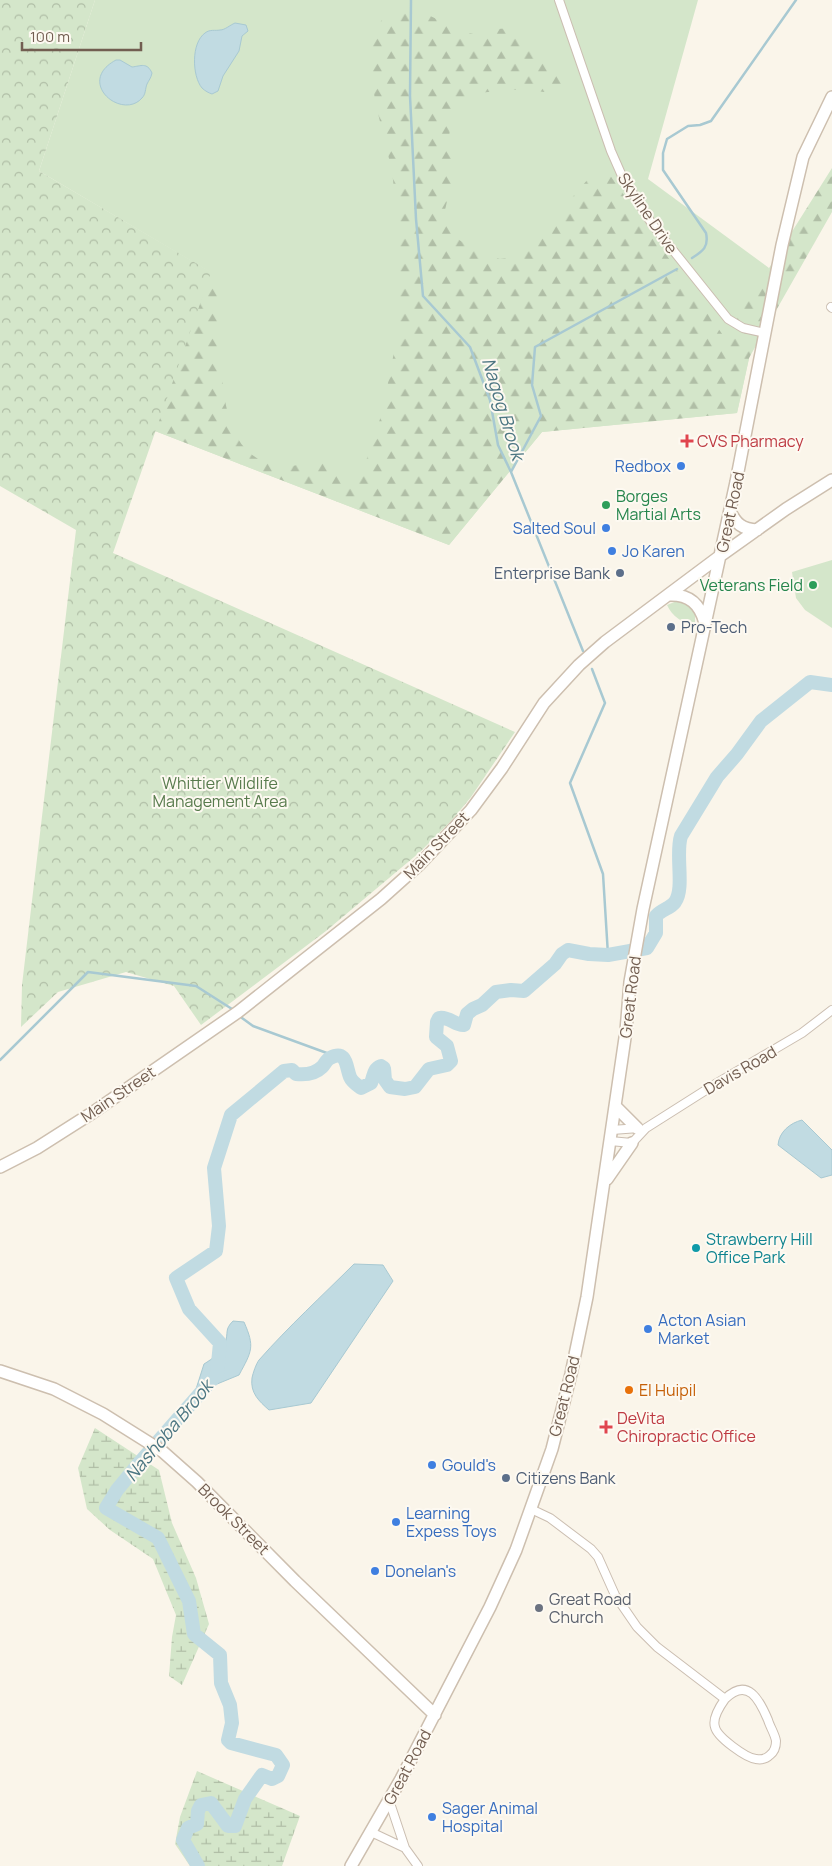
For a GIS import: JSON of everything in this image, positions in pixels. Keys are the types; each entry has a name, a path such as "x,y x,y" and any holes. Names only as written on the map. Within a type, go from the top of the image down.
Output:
{"main road":[{"name":"Great Road","path":"351,1866 390,1800 435,1715 509,1567 552,1449 571,1374 587,1297 611,1135 634,958 730,511 782,245 803,157 832,98"},
{"name":"Main Street","path":"0,1167 37,1148 92,1113 238,1012 381,899 420,864 471,810 491,784 544,703 567,676 605,642 720,556 832,480"},
{"path":"730,511 734,520 742,527 757,530"},
{"path":"669,595 683,596 694,602 701,611 705,624"},
{"path":"615,1106 641,1128"},
{"path":"604,1182 632,1143"},
{"name":"Brook Street","path":"0,1371 54,1389 103,1414 162,1451 197,1482 295,1581 435,1715"}],"street":[{"name":"Skyline Drive","path":"559,0 611,152 629,188 660,234 728,318 743,328 765,334"},
{"name":"Davis Road","path":"611,1135 641,1128 802,1033 832,1010"},
{"name":"Davis Road","path":"632,1143 641,1128"},
{"path":"611,1135 632,1143"},
{"path":"531,1509 550,1518 592,1549 598,1557 623,1609 644,1635 725,1699"},
{"path":"741,1691 751,1693 758,1698 776,1740 769,1756 761,1760 750,1758 719,1735 714,1727 715,1720 725,1699 741,1691"},
{"path":"390,1800 405,1848 418,1866"},
{"path":"371,1832 405,1848"}],"green space":[{"name":"Whittier Wildlife Management Area","path":"0,0 95,0 39,171 211,272 113,553 515,732 471,797 452,820 420,852 326,931 201,1025 174,986 126,972 58,992 21,1027 22,985 76,530 0,486"},
{"path":"95,0 698,0 648,179 769,268 737,413 542,432 449,545 155,431 210,272 39,171"},
{"path":"402,11 424,13 464,32 478,35 498,29 510,28 558,66 566,79 567,86 563,94 505,90 471,94 463,101 451,120 449,138 456,163 445,210 449,224 458,239 479,254 500,259 508,258 533,246 589,178 607,171 725,338 832,168 832,212 749,358 737,413 542,432 449,545 155,431 211,272 218,292 220,354 227,410 232,427 241,443 252,455 268,463 294,466 325,455 328,457 329,465 340,472 362,473 381,416 388,383 395,347 400,279 392,171 375,101 369,54 376,29 383,18"},
{"name":"Veterans Field","path":"832,560 832,628 805,610 796,598 792,572"},
{"path":"677,601 686,602 695,612 695,625 682,621 672,613 667,605"},
{"path":"95,1428 159,1470 172,1523 196,1578 209,1624 182,1685 169,1676 176,1615 153,1559 110,1530 87,1509 78,1468"},
{"path":"197,1771 300,1816 282,1866 190,1866 175,1844 180,1817"}],"water":[{"path":"235,23 246,25 248,31 242,36 239,51 223,76 218,91 212,94 202,88 196,76 194,60 197,44 200,38 207,32 222,30"},
{"path":"116,60 120,60 132,67 146,66 152,73 142,98 133,104 124,105 114,102 106,96 101,88 100,78 105,69"},
{"path":"802,1120 832,1150 832,1175 821,1178 778,1145 783,1132 793,1123"},
{"path":"354,1264 383,1265 393,1281 311,1403 269,1410 259,1400 252,1388 252,1378 258,1362 270,1347"},
{"path":"233,1321 244,1322 251,1343 247,1360 239,1375 200,1391 196,1389 204,1364 222,1349 228,1329"}],"waterway":[{"name":"Nagog Brook","path":"411,0 410,96 416,219 423,296 470,347 490,400 498,445 511,472 583,651"},
{"path":"692,258 706,245 706,233 663,170 663,153 667,139 688,126 700,125 711,121 796,0"},
{"path":"511,472 541,416 532,385 535,347 677,269"},
{"name":"Nagog Brook","path":"592,669 605,703 570,783 603,874 608,955"},
{"name":"Nashoba Brook","path":"198,1866 183,1840 188,1828 197,1824 198,1811 201,1805 211,1803 228,1826 235,1826 245,1799 262,1775 272,1779 278,1776 283,1765 276,1755 231,1743 228,1740 232,1723 230,1705 221,1683 220,1655 194,1634 189,1601 158,1538 106,1508 117,1490 140,1462 217,1374 220,1343 189,1309 176,1278 216,1251 219,1226 214,1168 231,1115 284,1071 292,1070 296,1074 313,1073 329,1059 336,1056 343,1057 351,1079 361,1088 371,1083 375,1071 381,1066 384,1068 385,1080 390,1087 405,1089 415,1087 429,1069 447,1065 451,1061 447,1046 436,1037 439,1018 446,1018 464,1025 467,1014 482,1005 496,992 524,991 568,950 608,955 647,948 656,933 656,916 673,904 678,896 680,880 679,843 681,836 717,777 737,754 761,721 810,682 832,685"},
{"path":"0,1060 88,972 196,986 232,1009"},
{"path":"242,1018 253,1026 335,1056"}],"place":[{"name":"CVS Pharmacy","path":"687,441"},
{"name":"Redbox","path":"681,466"},
{"name":"Borges Martial Arts","path":"606,505"},
{"name":"Salted Soul","path":"606,528"},
{"name":"Jo Karen","path":"612,551"},
{"name":"Enterprise Bank","path":"620,573"},
{"name":"Veterans Field","path":"813,585"},
{"name":"Pro-Tech","path":"671,627"},
{"name":"Strawberry Hill Office Park","path":"696,1248"},
{"name":"Acton Asian Market","path":"648,1329"},
{"name":"El Huipil","path":"629,1390"},
{"name":"DeVita Chiropractic Office","path":"606,1427"},
{"name":"Gould's","path":"432,1465"},
{"name":"Citizens Bank","path":"506,1478"},
{"name":"Learning Expess Toys","path":"396,1522"},
{"name":"Donelan's","path":"375,1571"},
{"name":"Great Road Church","path":"539,1608"},
{"name":"Sager Animal Hospital","path":"432,1817"}]}
